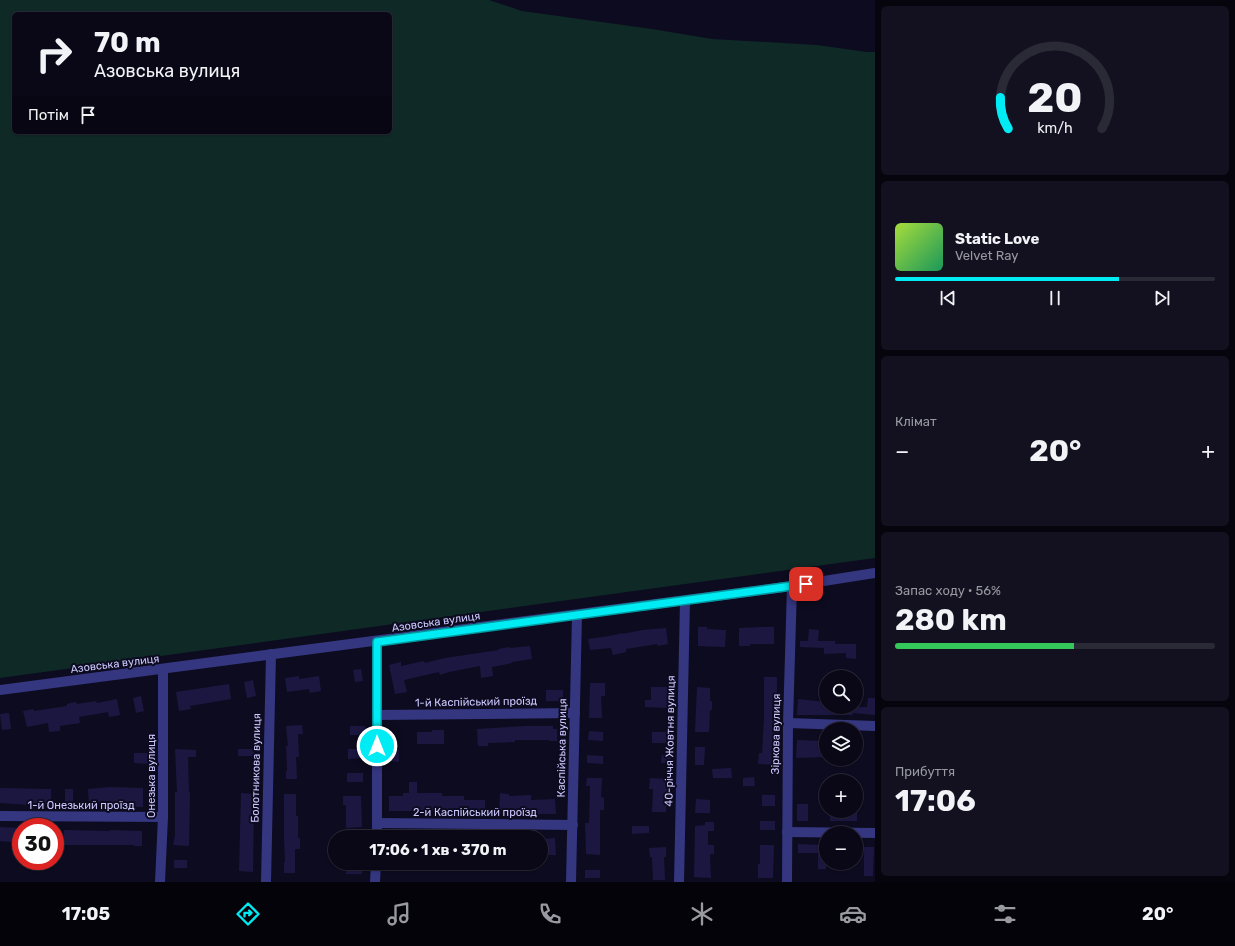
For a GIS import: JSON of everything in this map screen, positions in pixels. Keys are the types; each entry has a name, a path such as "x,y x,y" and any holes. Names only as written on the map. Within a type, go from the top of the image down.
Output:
{"street":[{"name":"Азовська вулиця","path":"0,690 163,670 271,654 377,642 792,586 875,573"},
{"name":"Зіркова вулиця","path":"787,882 788,723 792,586"},
{"name":"40-річчя Жовтня вулиця","path":"679,882 686,600"},
{"name":"Каспійська вулиця","path":"571,882 577,615"},
{"path":"377,642 378,830"},
{"name":"Болотникова вулиця","path":"266,882 271,654"},
{"name":"Онезька вулиця","path":"160,882 163,817 163,670"},
{"name":"1-й Каспійський проїзд","path":"377,715 575,713"},
{"path":"788,723 875,726"},
{"name":"1-й Онезький проїзд","path":"0,816 163,817"},
{"name":"2-й Каспійський проїзд","path":"378,824 573,825"},
{"path":"787,832 875,833"},
{"path":"375,882 376,870"}],"green space":[{"path":"0,0 489,0 522,11 712,39 817,45 875,52 875,558 0,678"}],"building":[{"path":"698,627 726,630 725,647 698,646"},
{"path":"774,627 774,644 750,644 750,646 739,646 739,628"},
{"path":"666,628 668,644 658,646 657,644 626,649 626,652 613,655 611,648 590,650 588,639 642,630"},
{"path":"809,629 819,630 818,641 835,641 835,644 856,644 856,659 846,658 846,653 824,654 824,648 800,647 800,641 808,641"},
{"path":"530,646 532,659 492,667 493,676 481,678 480,666 440,675 439,672 404,680 407,692 395,694 389,665 401,662 401,666 424,661 425,663 509,647"},
{"path":"361,669 363,681 355,682 353,670"},
{"path":"299,676 299,679 319,676 321,691 310,693 309,689 287,692 285,678"},
{"path":"764,677 777,677 776,765 758,764 759,753 762,753"},
{"path":"253,680 256,696 247,698 244,682"},
{"path":"590,683 605,683 605,696 601,696 602,718 589,718"},
{"path":"229,684 231,699 190,706 191,709 179,711 176,692"},
{"path":"651,687 668,687 668,708 645,707 645,700 651,700"},
{"path":"697,687 710,688 712,710 710,710 709,732 695,732"},
{"path":"546,690 563,690 563,701 546,701"},
{"path":"141,696 144,711 136,713 133,698"},
{"path":"868,698 875,698 875,715 863,714 863,707 867,707"},
{"path":"117,699 120,715 109,717 108,712 79,717 80,723 60,726 60,731 49,732 48,723 27,727 23,711 33,709 34,711 67,706 67,704 76,702 77,704 96,701 97,703"},
{"path":"798,699 819,701 819,714 853,715 797,715"},
{"path":"9,713 11,729 2,730 0,714"},
{"path":"302,725 303,734 298,734 299,757 296,757 297,779 286,779 286,746 288,746 286,726"},
{"path":"350,726 365,726 365,735 350,735"},
{"path":"553,726 553,729 557,729 557,741 515,740 515,742 488,743 488,746 478,746 477,729"},
{"path":"432,730 444,730 444,744 417,744 417,732 432,732"},
{"path":"589,731 603,732 603,741 588,740"},
{"path":"652,732 667,732 666,743 652,743"},
{"path":"797,740 819,741 819,757 796,758"},
{"path":"695,747 705,747 704,765 695,765"},
{"path":"175,749 196,750 196,757 188,757 190,792 189,846 173,845 175,835 175,792 177,792"},
{"path":"238,749 254,749 254,756 238,756"},
{"path":"348,749 363,749 364,758 348,759"},
{"path":"391,750 399,750 399,762 391,761"},
{"path":"134,753 151,753 150,764 134,763"},
{"path":"587,755 603,756 603,764 587,763"},
{"path":"662,755 671,755 671,763 661,763"},
{"path":"731,768 732,778 713,778 712,769"},
{"path":"347,773 363,773 363,782 347,782"},
{"path":"754,777 755,786 743,786 743,778"},
{"path":"587,778 602,778 601,797 604,798 604,810 600,810 600,855 586,854 585,823 589,823 590,786 586,786"},
{"path":"650,778 668,779 666,812 652,812 653,789 649,789"},
{"path":"409,782 417,782 417,793 442,793 442,796 464,796 464,800 485,800 485,813 455,811 389,811 389,796 403,796 403,793 409,793"},
{"path":"110,787 143,788 143,807 110,806 110,804 89,805 88,789"},
{"path":"0,788 51,789 51,804 30,805 0,803"},
{"path":"65,789 73,789 73,805 65,805"},
{"path":"241,793 254,794 253,872 239,871"},
{"path":"500,793 509,794 509,796 531,795 531,800 555,799 556,814 499,814"},
{"path":"284,794 296,794 296,816 298,816 298,838 300,838 300,849 295,849 295,873 284,873"},
{"path":"762,795 775,795 775,806 762,806"},
{"path":"343,796 361,796 362,827 346,828 346,805 343,805"},
{"path":"696,799 710,800 710,813 695,813"},
{"path":"797,804 808,804 808,821 797,821"},
{"path":"830,818 857,818 857,821 830,821"},
{"path":"760,821 775,821 775,830 760,830"},
{"path":"705,822 714,822 714,831 708,831 708,845 714,845 714,854 710,854 711,878 694,877 695,826 705,825"},
{"path":"632,826 649,826 649,833 632,834"},
{"path":"0,827 12,828 12,842 0,841"},
{"path":"64,830 142,831 142,846 64,845"},
{"path":"555,838 556,855 548,855 548,839"},
{"path":"798,844 819,845 819,869 818,853 798,853"},
{"path":"760,845 774,845 773,878 758,878"},
{"path":"666,847 666,857 664,857 665,880 653,880 652,857 650,857 649,848"},
{"path":"864,847 874,847 873,876 864,876"},
{"path":"174,860 187,860 187,868 174,868"},
{"path":"346,870 362,870 362,874 346,874"},
{"path":"585,870 600,870 600,878 585,878"}],"route":[{"path":"377,746 377,642 806,584"}]}
